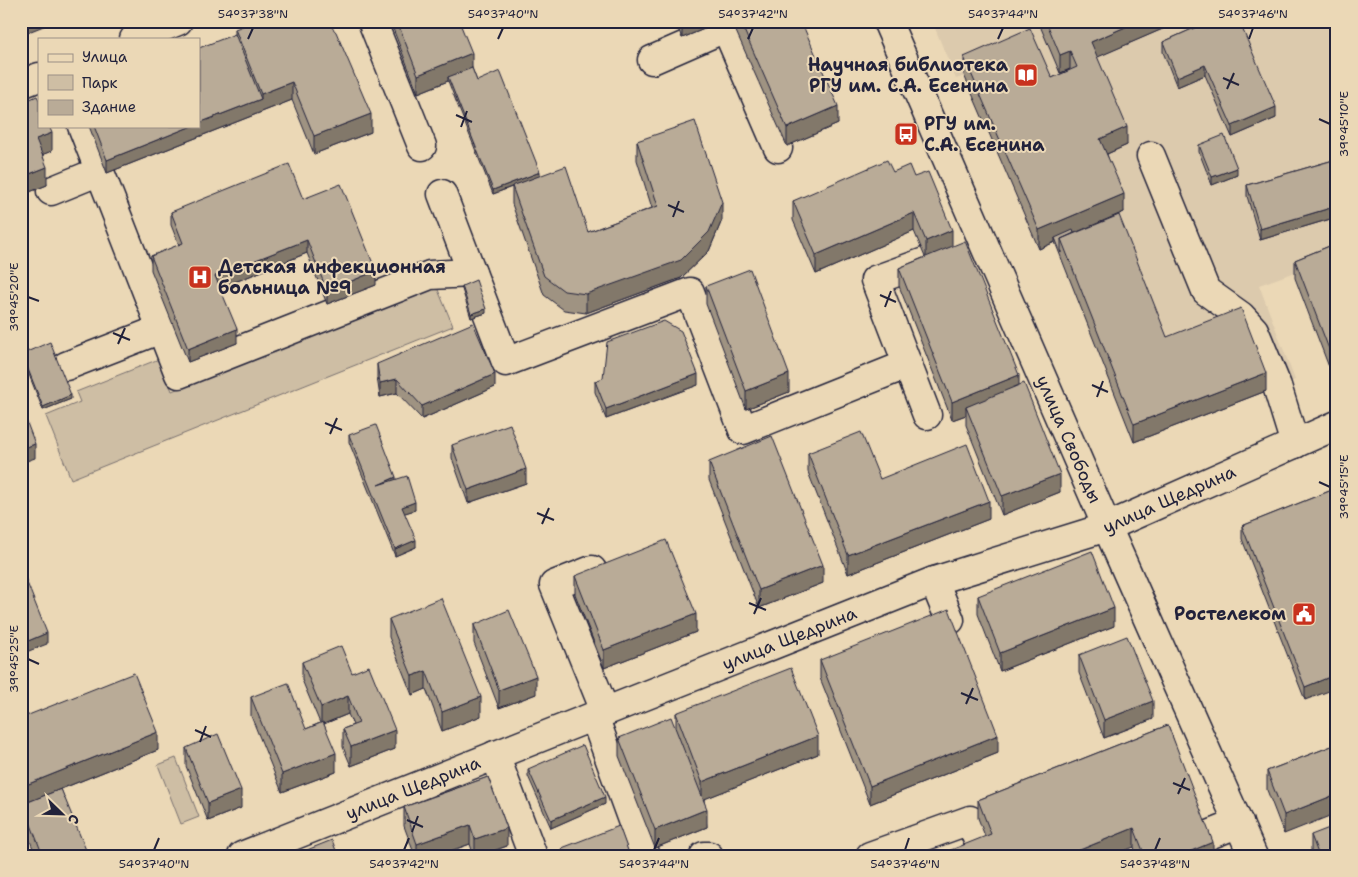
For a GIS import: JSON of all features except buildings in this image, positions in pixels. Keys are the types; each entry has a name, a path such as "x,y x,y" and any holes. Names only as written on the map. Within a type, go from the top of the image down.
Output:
{"street":[{"path":"136,38 178,21"},
{"path":"372,21 422,146"},
{"name":"улица Свободы","path":"887,21 982,242 1253,856"},
{"path":"652,60 733,24 778,148"},
{"path":"21,84 38,77"},
{"path":"83,128 179,374 430,274 472,273"},
{"path":"1151,156 1206,291 1254,330 1277,386 1295,444"},
{"path":"51,191 100,171"},
{"path":"442,194 506,362 690,292 742,430 908,364"},
{"path":"927,415 875,280 982,242"},
{"path":"66,366 162,329"},
{"name":"улица Щедрина","path":"242,856 934,581 1107,527 1337,425"},
{"path":"592,570 554,585 600,714 645,856"},
{"path":"934,581 950,620"},
{"path":"495,755 533,856"},
{"path":"870,856 970,820 984,856"},
{"path":"1204,838 1240,823"},
{"path":"704,856 709,856"}],"shaded area":[{"path":"932,21 1337,21 1337,257 1259,285 1295,380 1134,442 1055,242 1039,249 965,76 956,79"}],"green space":[{"path":"436,285 453,326 71,479 46,416 80,402 76,392 159,359 172,391"},
{"path":"176,758 199,817 181,824 158,765"}],"place":[{"name":"Научная библиотека РГУ им. С.А. Есенина","path":"1026,75"},
{"name":"РГУ им. С.А. Есенина","path":"906,134"},
{"name":"Детская инфекционная больница №9","path":"200,277"},
{"name":"Ростелеком","path":"1304,614"}]}
